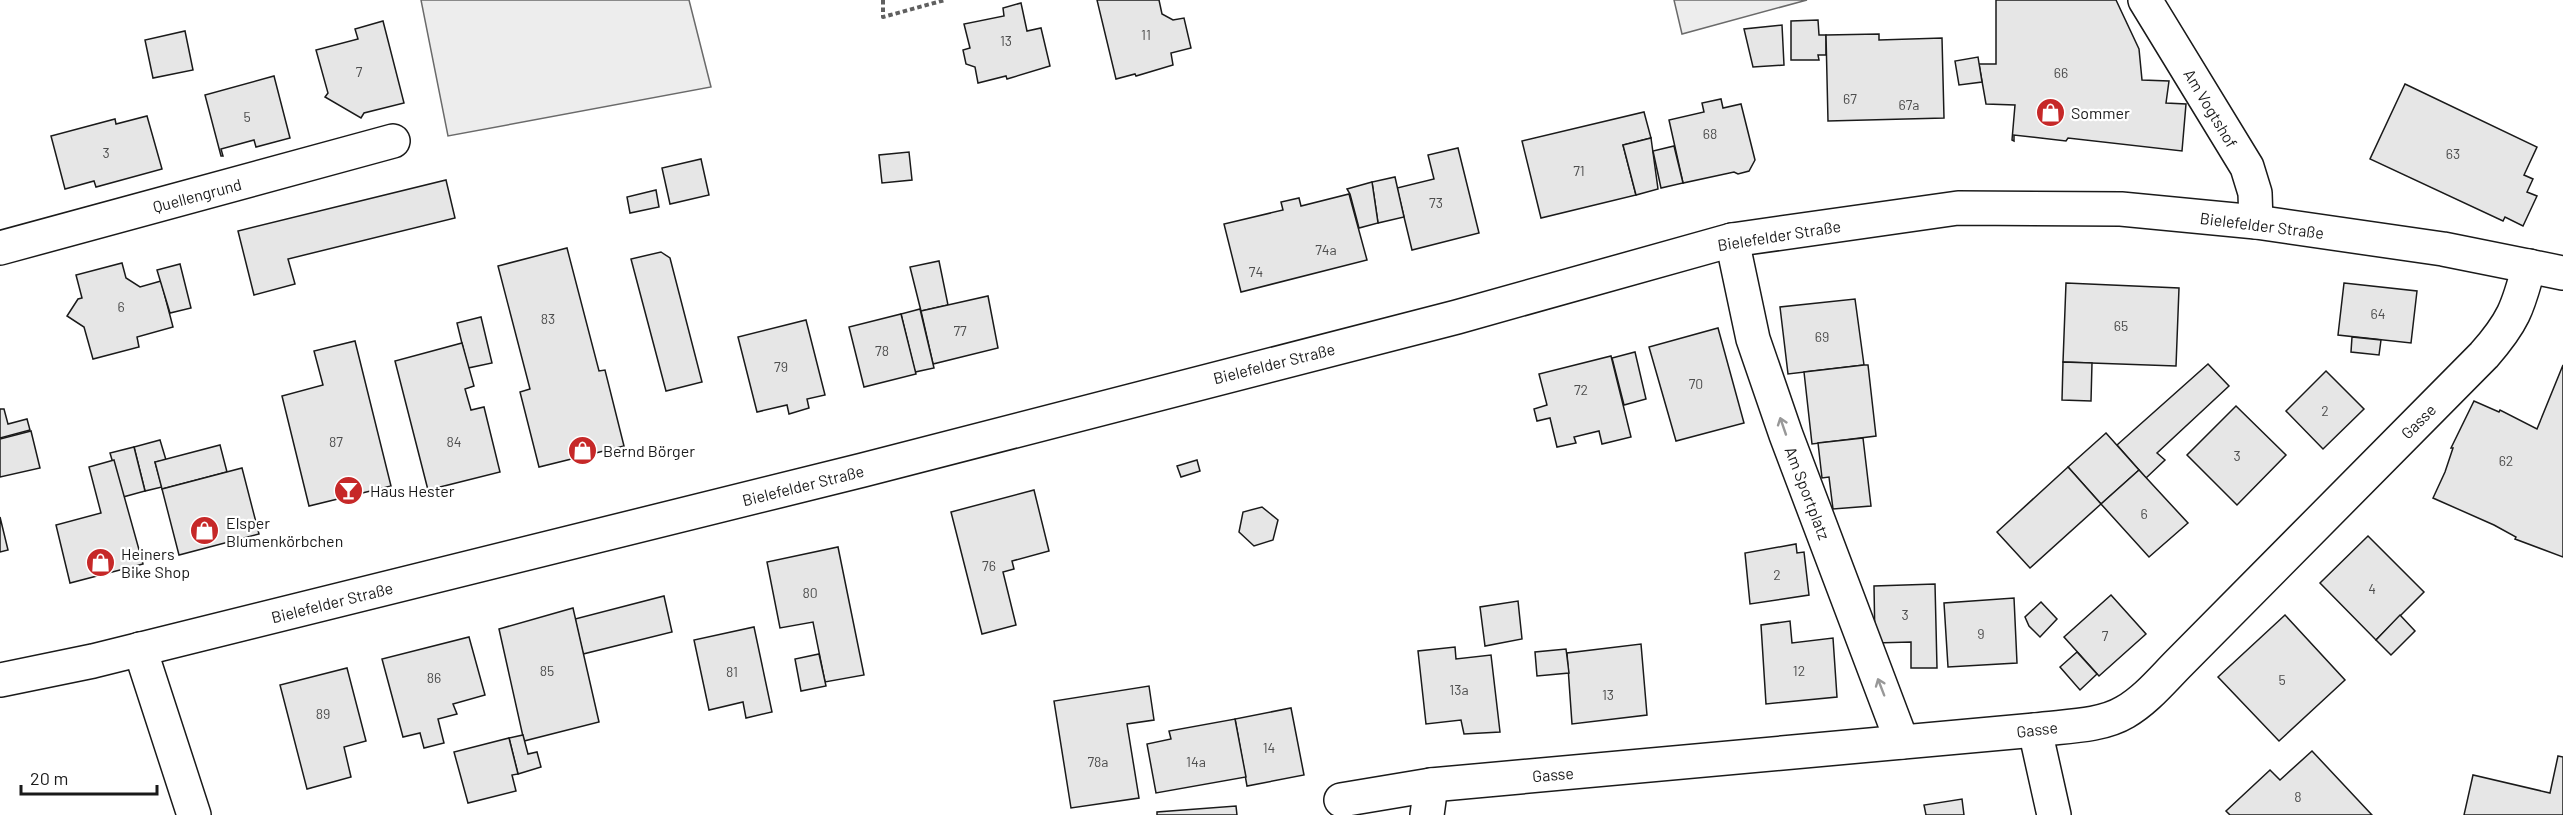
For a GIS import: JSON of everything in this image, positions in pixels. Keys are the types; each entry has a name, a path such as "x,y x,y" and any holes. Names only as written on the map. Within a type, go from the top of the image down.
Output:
{"street":[{"name":"Am Vogtshof","path":"2145,0 2247,167 2255,193 2256,222"},
{"name":"Quellengrund","path":"0,248 393,141"},
{"name":"Bielefelder Straße","path":"0,681 140,649 863,470 1457,317 1732,240 1958,208 2121,209 2256,222 2443,249 2563,273"},
{"name":"Am Sportplatz","path":"1732,240 1753,339 1902,742"},
{"name":"Gasse","path":"1341,800 1429,800 1902,742 2035,730 2106,720 2126,712 2148,695 2484,355 2505,331 2519,305 2529,266"},
{"path":"140,649 194,815"},
{"path":"2035,730 2054,815"}],"path":[{"path":"883,0 883,16 945,0"}],"shaded area":[{"path":"421,0 689,0 711,87 448,136"},
{"path":"1674,0 1807,0 1682,34"}],"building":[{"path":"1097,0 1159,0 1162,14 1173,20 1184,18 1191,48 1171,53 1173,65 1136,76 1135,74 1116,79"},
{"path":"1996,0 2116,0 2139,49 2142,80 2169,81 2166,103 2186,104 2182,151 2068,138 2066,141 2014,135 2014,141 2012,140 2015,105 1986,104 1979,64 1996,64"},
{"path":"1021,3 1027,31 1041,28 1050,66 1007,79 1006,76 978,83 975,67 966,64 963,50 970,48 964,24 1004,16 1003,8"},
{"path":"1818,20 1819,35 1826,35 1826,55 1818,55 1819,60 1791,60 1791,21"},
{"path":"383,21 404,103 364,113 361,118 325,97 328,93 316,50 358,39 355,29"},
{"path":"1782,25 1784,65 1753,67 1744,29"},
{"path":"185,31 193,70 153,78 145,40"},
{"path":"1879,34 1879,40 1942,38 1944,118 1828,121 1826,35"},
{"path":"1978,57 1982,82 1959,85 1955,61"},
{"path":"274,76 290,138 256,147 254,140 221,149 223,156 221,156 205,95"},
{"path":"2405,84 2537,147 2524,175 2533,179 2527,192 2537,196 2523,226 2505,217 2503,221 2370,159"},
{"path":"1721,99 1723,108 1741,104 1755,160 1749,171 1683,183 1669,120 1704,112 1702,103"},
{"path":"1644,112 1651,138 1623,145 1636,195 1541,218 1522,141"},
{"path":"147,116 162,169 96,187 94,181 65,189 51,136 115,119 116,124"},
{"path":"1651,138 1658,189 1636,195 1623,145"},
{"path":"1674,146 1683,183 1661,188 1653,151"},
{"path":"1458,148 1479,233 1412,250 1397,188 1434,179 1428,155"},
{"path":"909,152 912,180 882,183 879,155"},
{"path":"701,159 709,195 670,204 662,168"},
{"path":"1395,177 1404,217 1378,223 1372,182"},
{"path":"446,180 455,218 288,259 295,284 254,295 238,231"},
{"path":"1372,182 1378,223 1359,228 1347,189"},
{"path":"656,190 659,207 630,213 627,197"},
{"path":"1349,194 1367,260 1241,292 1224,224 1283,210 1281,202 1299,198 1301,206"},
{"path":"567,248 599,371 605,370 624,446 539,467 520,392 530,389 498,266"},
{"path":"661,252 670,258 702,382 666,391 631,259"},
{"path":"939,261 948,305 921,311 910,267"},
{"path":"122,263 126,278 140,287 161,281 173,327 137,337 139,347 93,359 84,327 67,316 78,299 82,298 76,275"},
{"path":"180,264 191,308 170,313 157,270"},
{"path":"2066,283 2179,288 2176,366 2063,362"},
{"path":"2344,283 2417,291 2411,343 2338,335"},
{"path":"988,296 998,348 933,364 921,311"},
{"path":"1855,299 1864,365 1788,374 1780,307"},
{"path":"920,309 934,368 915,372 901,314"},
{"path":"901,314 916,374 864,387 849,327"},
{"path":"481,317 492,363 468,368 457,323"},
{"path":"806,320 825,395 807,399 809,408 789,414 787,405 757,412 738,337"},
{"path":"1718,328 1744,423 1676,441 1649,347"},
{"path":"2352,337 2381,340 2379,355 2351,352"},
{"path":"355,341 391,486 309,506 282,396 323,385 314,351"},
{"path":"462,343 474,386 465,389 471,410 484,407 500,472 428,490 395,361"},
{"path":"1635,352 1646,399 1624,405 1612,358"},
{"path":"1611,356 1631,437 1602,444 1599,431 1574,437 1576,443 1557,447 1550,418 1537,421 1534,409 1547,405 1539,374"},
{"path":"2063,362 2092,363 2091,401 2062,400"},
{"path":"2208,364 2229,386 2157,453 2165,460 2146,478 2117,445"},
{"path":"1868,365 1876,436 1812,444 1804,372"},
{"path":"2563,365 2563,557 2515,539 2516,537 2494,525 2433,498 2445,472 2453,448 2451,448 2474,401 2499,412 2500,410 2537,429"},
{"path":"2326,371 2364,409 2323,449 2286,411"},
{"path":"2236,406 2286,455 2237,505 2187,455"},
{"path":"0,409 4,409 8,424 27,419 30,430 0,438"},
{"path":"31,431 40,468 0,477 0,439"},
{"path":"2106,433 2139,470 2101,504 2068,467"},
{"path":"1863,438 1871,506 1833,509 1829,477 1822,478 1818,443"},
{"path":"160,440 166,460 155,462 162,487 145,491 134,447"},
{"path":"220,445 227,472 162,489 155,462"},
{"path":"134,447 145,491 123,497 110,453"},
{"path":"114,460 143,564 70,583 56,525 101,513 89,467"},
{"path":"1197,460 1200,471 1181,477 1177,466"},
{"path":"2068,467 2101,504 2030,568 1997,532"},
{"path":"242,468 259,534 179,555 162,489"},
{"path":"2139,470 2188,523 2149,557 2101,504"},
{"path":"1034,490 1049,551 1012,561 1014,569 1003,572 1016,625 982,634 951,512"},
{"path":"1262,507 1278,520 1273,540 1254,546 1239,532 1243,512"},
{"path":"0,517 8,550 0,552"},
{"path":"2368,536 2424,592 2376,640 2320,583"},
{"path":"1796,544 1797,553 1804,552 1809,595 1750,604 1745,553"},
{"path":"838,547 864,675 825,682 813,622 780,628 767,562"},
{"path":"1935,584 1937,668 1911,668 1911,642 1875,643 1874,586"},
{"path":"2111,595 2146,634 2099,676 2064,637"},
{"path":"664,596 672,632 583,654 575,619"},
{"path":"2014,598 2017,663 1948,667 1944,603"},
{"path":"1518,601 1522,639 1485,646 1480,607"},
{"path":"2041,602 2057,619 2040,637 2029,626 2025,617"},
{"path":"573,608 599,722 524,741 499,629"},
{"path":"2285,615 2345,680 2279,741 2218,677"},
{"path":"2400,615 2415,631 2391,655 2376,640"},
{"path":"1790,621 1792,643 1833,638 1837,697 1766,704 1761,625"},
{"path":"754,627 772,712 746,718 743,702 709,710 694,640"},
{"path":"469,637 485,695 453,704 457,714 438,719 444,743 424,748 420,733 403,737 382,659"},
{"path":"1641,644 1647,715 1572,724 1567,653"},
{"path":"1455,647 1456,659 1491,655 1500,732 1464,734 1461,720 1426,724 1418,651"},
{"path":"1566,649 1569,673 1537,676 1535,652"},
{"path":"2077,652 2097,674 2080,690 2060,667"},
{"path":"819,654 826,686 801,691 795,659"},
{"path":"347,668 366,741 344,747 351,777 307,789 280,685"},
{"path":"1149,686 1154,720 1127,724 1139,798 1071,808 1054,701"},
{"path":"1291,708 1304,775 1247,786 1235,719"},
{"path":"1235,719 1246,777 1156,793 1147,744 1171,739 1169,731"},
{"path":"523,735 528,754 537,752 541,767 518,774 509,738"},
{"path":"509,738 518,774 512,775 516,791 468,803 454,752"},
{"path":"2312,751 2372,815 2230,815 2226,811 2270,770 2280,780"},
{"path":"2558,756 2563,757 2563,815 2464,815 2473,775 2550,793"},
{"path":"1962,799 1964,815 1926,815 1924,805"},
{"path":"1236,806 1237,815 1157,815 1157,812"}],"place":[{"name":"Sommer","path":"2050,112"},
{"name":"Bernd Börger","path":"582,450"},
{"name":"Haus Hester","path":"349,490"},
{"name":"Elsper Blumenkörbchen","path":"205,531"},
{"name":"Heiners Bike Shop","path":"100,562"}]}
